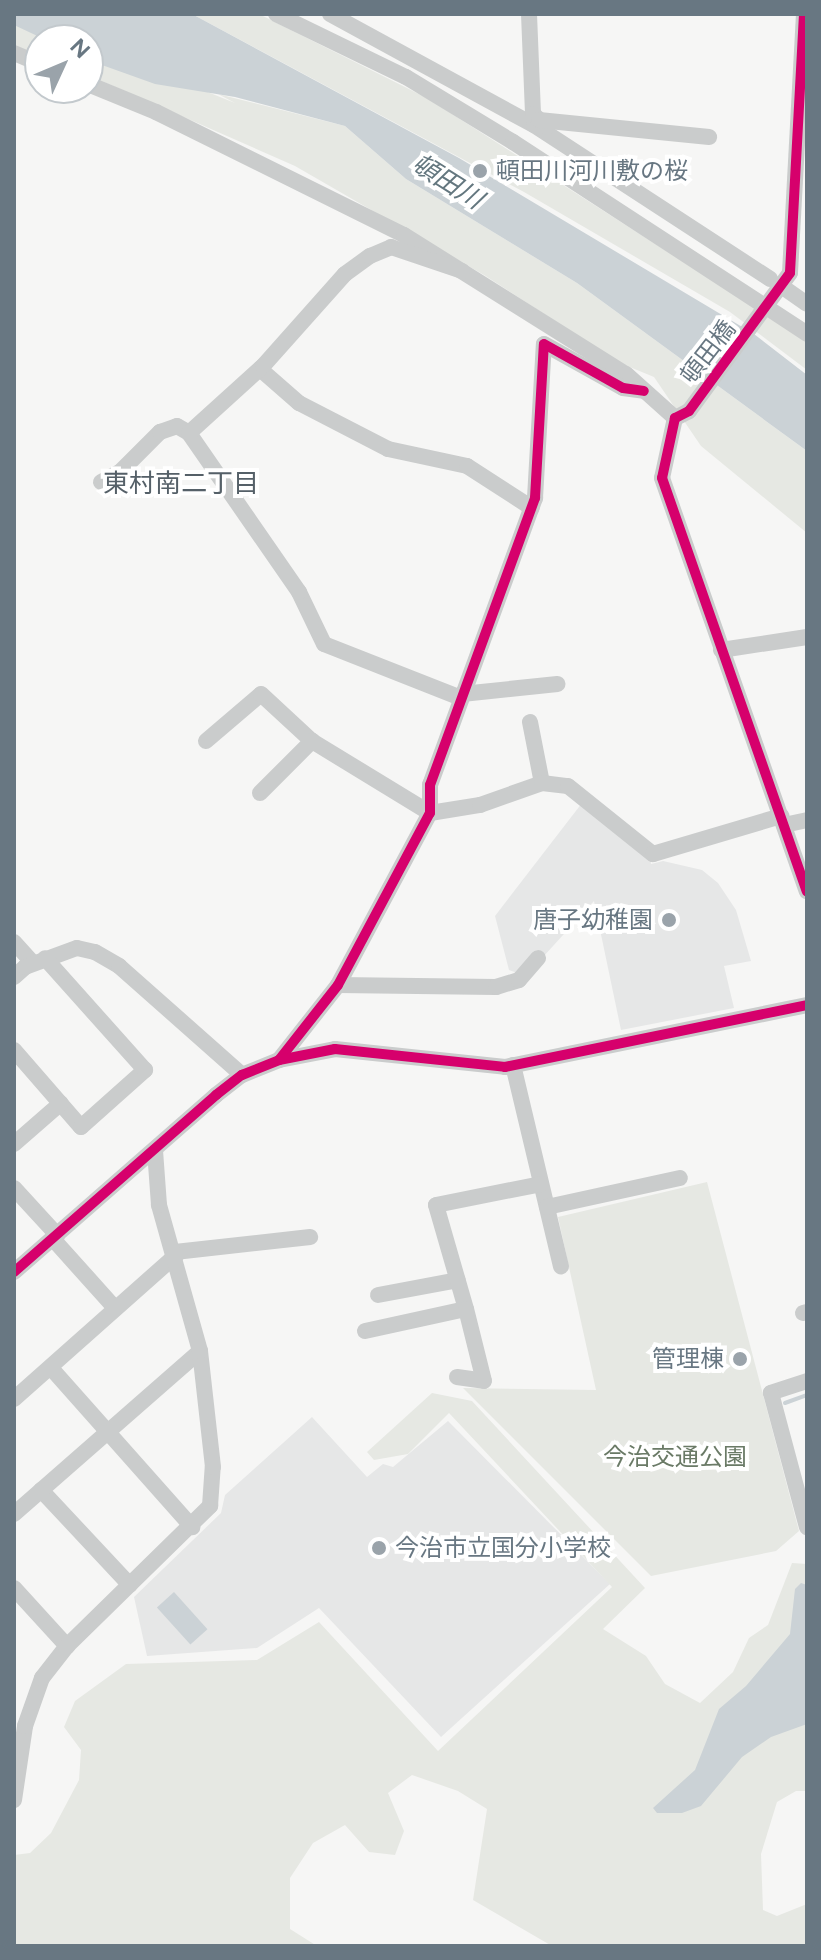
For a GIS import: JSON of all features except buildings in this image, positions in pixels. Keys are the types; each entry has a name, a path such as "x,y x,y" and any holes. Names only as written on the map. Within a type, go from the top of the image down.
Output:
{"street":[{"path":"276,14 406,77 764,312 807,334"},
{"path":"330,14 567,146 770,279"},
{"path":"529,14 533,114 567,146"},
{"name":"頓田橋","path":"682,415 764,312 790,273 802,142 805,21"},
{"path":"104,91 278,171 462,271 626,374 644,391 682,415 662,478 807,891"},
{"path":"539,120 709,137"},
{"path":"189,433 260,369 345,274 370,256 391,247 462,271"},
{"path":"787,290 807,304"},
{"path":"279,1060 338,985 430,813 430,785 532,508 544,344 623,388 644,391"},
{"path":"260,369 299,403 388,449 467,466 532,508"},
{"path":"101,482 120,472 160,432 177,426 189,433 299,592 324,644 462,696 557,684"},
{"path":"721,650 807,637"},
{"path":"206,741 261,694 312,741 430,813 480,805 542,783 568,786 653,854 782,821 807,820"},
{"path":"530,722 542,783"},
{"path":"260,793 312,741"},
{"path":"14,942 39,960 145,1070 81,1127 14,1050"},
{"path":"14,977 39,960 77,948 95,952 119,966 242,1075"},
{"path":"338,985 496,987 519,980 538,958"},
{"path":"14,1272 242,1075 279,1060 335,1049 513,1065 807,1005"},
{"path":"513,1065 561,1266"},
{"path":"14,1144 61,1103"},
{"path":"14,1800 19,1720 42,1678 67,1646 192,1527 210,1506 213,1488 200,1351 175,1253 159,1205 155,1151"},
{"path":"547,1207 680,1178"},
{"path":"457,1377 484,1381 436,1205 541,1184"},
{"path":"14,1188 115,1308"},
{"path":"14,1399 175,1253 310,1237"},
{"path":"378,1295 458,1280"},
{"path":"365,1331 466,1309"},
{"path":"14,1514 200,1351"},
{"path":"51,1368 192,1527"},
{"path":"807,1381 771,1393 807,1527"},
{"path":"41,1490 130,1585"},
{"path":"14,1588 67,1646"}],"shaded area":[{"name":"唐子幼稚園","path":"582,803 650,856 651,864 663,861 702,870 718,883 736,910 751,961 724,966 734,1008 621,1030 594,901 543,957 520,974 509,970 495,916"},
{"name":"今治市立国分小学校","path":"312,1417 367,1477 383,1464 393,1467 448,1421 610,1584 441,1737 319,1608 257,1648 147,1656 134,1597 221,1513 225,1495"}],"green space":[{"path":"14,14 39,24 24,24 24,49 14,45"},
{"path":"192,14 259,14 427,98 807,341 807,370 730,312 524,192"},
{"path":"104,50 235,103 218,94 345,126 406,179 577,283 807,451 807,533 701,446 654,377 620,363 484,275 295,166 104,82"},
{"name":"今治交通公園","path":"707,1182 799,1531 776,1551 651,1576 463,1388 596,1390 558,1217"},
{"path":"432,1393 472,1401 645,1588 603,1629 646,1656 665,1684 700,1703 733,1672 749,1638 768,1625 792,1563 807,1564 807,1791 796,1791 777,1802 761,1854 763,1910 777,1916 807,1904 807,1946 552,1946 473,1900 487,1809 458,1791 412,1775 388,1793 404,1831 395,1855 369,1852 345,1825 313,1843 290,1878 290,1929 317,1946 14,1946 14,1855 30,1853 51,1833 79,1780 81,1750 64,1727 75,1701 126,1664 257,1660 319,1622 438,1751 612,1587 449,1413 408,1454 374,1460 367,1452"}],"water":[{"name":"頓田川","path":"14,14 192,14 459,158 754,334 807,375 807,451 577,283 406,179 345,126 235,97 155,84 104,66 104,24 24,24 24,30 14,25"},
{"path":"801,1583 807,1585 807,1724 771,1737 742,1757 701,1806 682,1813 657,1813 653,1808 695,1770 719,1709 746,1686 790,1634 795,1589"},
{"path":"174,1592 207,1629 190,1645 157,1607"}],"waterway":[{"path":"785,1403 807,1395"}],"cycle path":[{"path":"804,14 790,273 689,411 675,418 662,478 807,891"},
{"path":"279,1060 338,985 430,813 430,785 535,498 544,344 623,388 644,391"},
{"path":"14,1272 216,1095 242,1075 279,1060 335,1049 505,1067 807,1005"}],"place":[{"name":"頓田川河川敷の桜","path":"480,171"},
{"name":"唐子幼稚園","path":"669,920"},
{"name":"管理棟","path":"740,1359"},
{"name":"今治市立国分小学校","path":"379,1548"}],"district":[{"name":"東村南二丁目","path":"181,484"}]}
